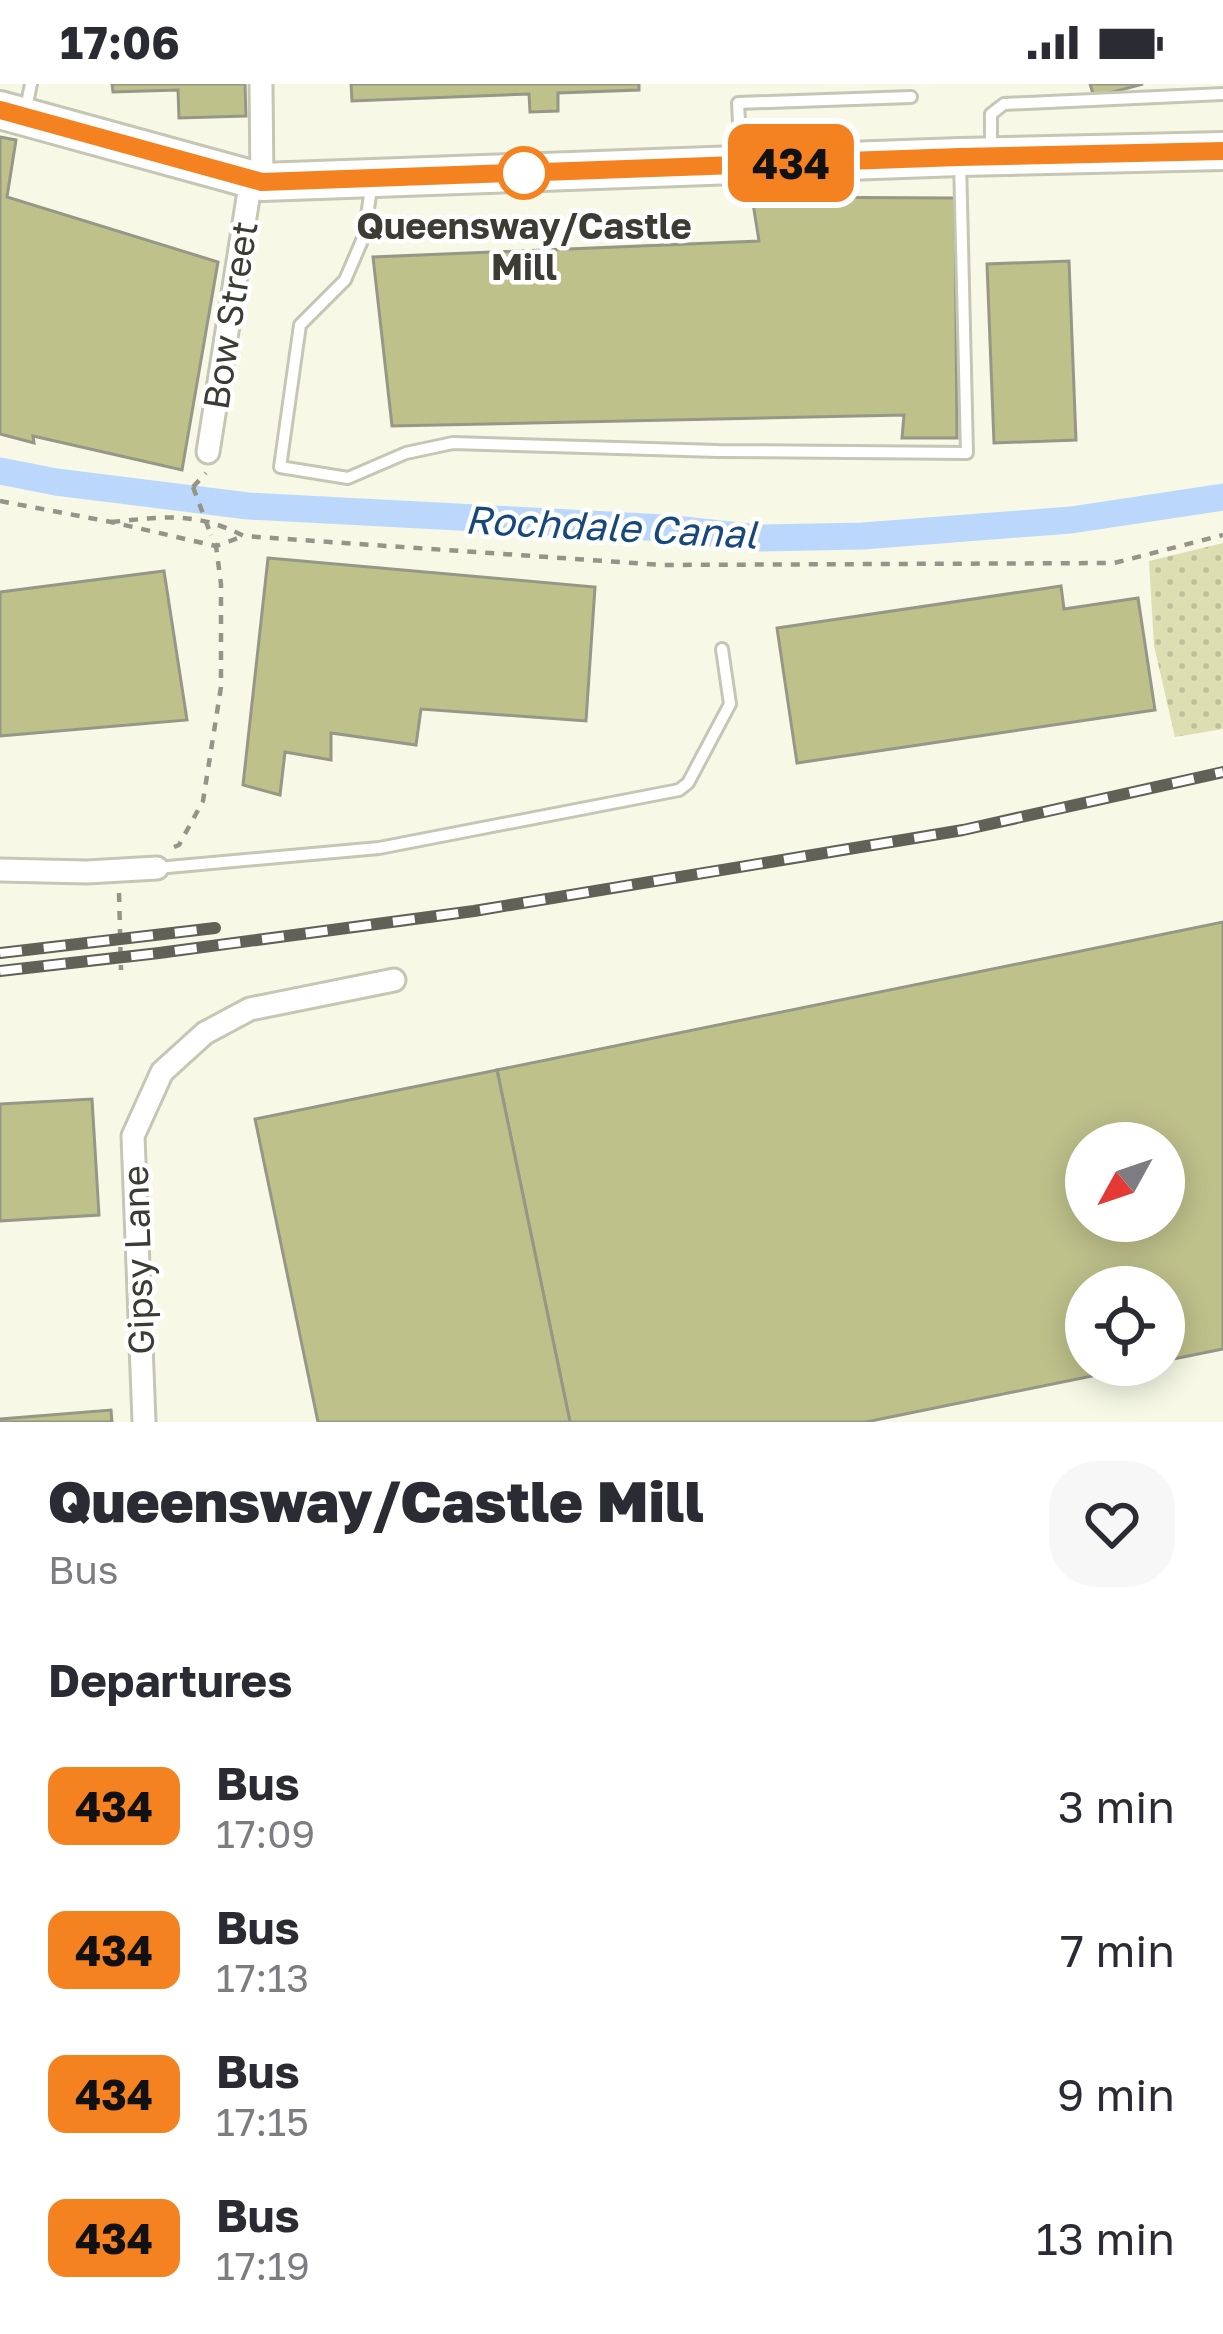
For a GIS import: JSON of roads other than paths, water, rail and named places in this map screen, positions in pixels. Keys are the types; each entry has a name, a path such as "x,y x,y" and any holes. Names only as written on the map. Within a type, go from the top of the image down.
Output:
{"main road":[{"path":"18,103 257,181 1223,151"}],"street":[{"name":"Bow Street","path":"208,452 257,181 260,84"},
{"path":"0,870 157,868"},
{"name":"Gipsy Lane","path":"144,1422 133,1136 162,1072 205,1033 250,1009 394,980"}],"lane":[{"path":"372,178 364,236 345,280 300,326 280,466 348,478 406,453 453,442 967,453 975,157 991,114 1004,104 1223,94"},
{"path":"742,165 737,104 911,97"},
{"path":"157,868 379,848 680,790 730,704 722,649"}],"waterway":[{"name":"Rochdale Canal","path":"0,471 248,506 665,528 758,538 863,536 1071,520 1223,497"}],"railway":[{"path":"0,971 474,911 963,830 1223,772"},
{"path":"0,953 215,928"}],"place":[{"name":"Queensway/Castle Mill","path":"524,173"}]}
